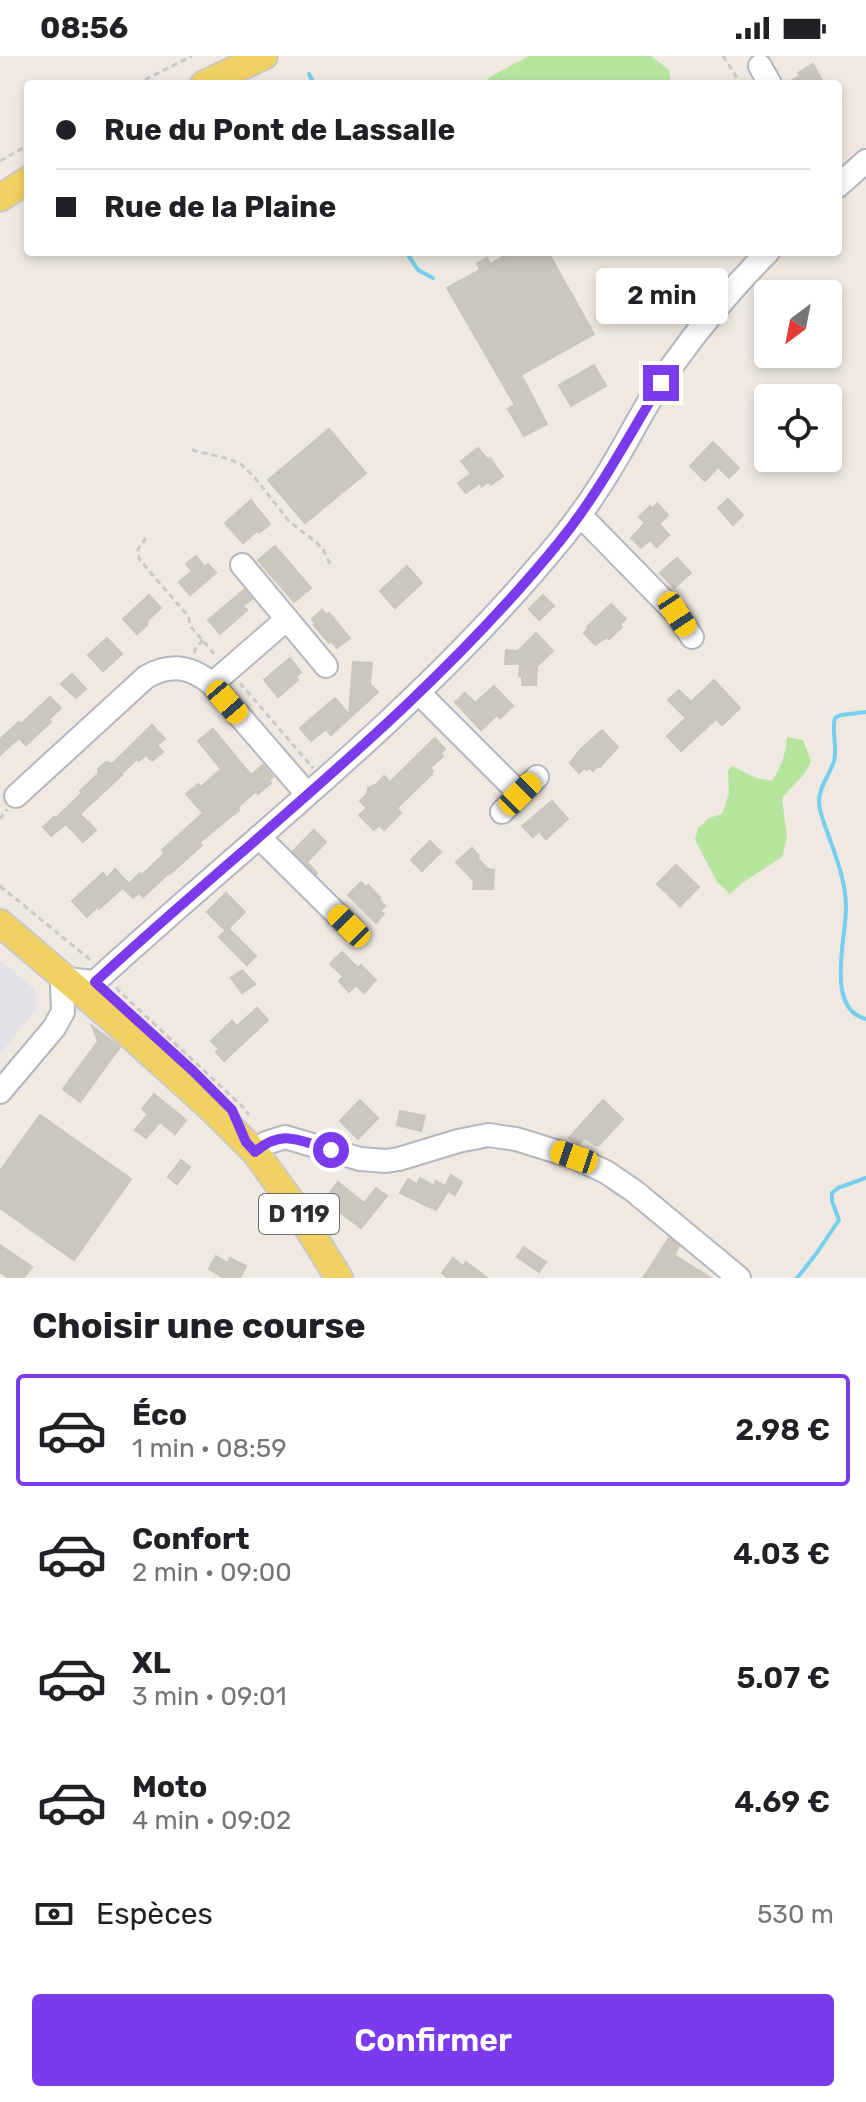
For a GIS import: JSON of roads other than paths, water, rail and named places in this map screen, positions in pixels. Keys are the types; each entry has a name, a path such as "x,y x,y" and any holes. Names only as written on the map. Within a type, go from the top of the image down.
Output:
{"main road":[{"path":"213,80 264,56"},
{"path":"0,198 24,183"},
{"name":"D 119","path":"0,904 103,977 232,1110 339,1278"},
{"path":"0,923 214,1111 227,1127 256,1146"}],"street":[{"path":"842,182 866,161"},
{"path":"0,1092 63,1012 62,985 66,979 103,977 419,693 534,572 599,487 673,364 764,256"},
{"path":"580,515 677,614 692,637"},
{"path":"242,565 326,666"},
{"path":"212,684 287,619"},
{"path":"16,796 146,677 159,669 174,667 191,670 212,684 307,794"},
{"path":"419,693 520,794"},
{"path":"502,812 537,777"},
{"path":"259,837 354,931"},
{"path":"256,1146 285,1137 375,1161 399,1159 488,1135 543,1146 606,1172 634,1191 739,1278"}],"waterway":[{"path":"309,74 312,80"},
{"path":"409,256 418,270 433,278"},
{"path":"866,712 835,718 834,761 819,801 846,898 842,988 853,1013 866,1019"},
{"path":"797,1278 839,1220 832,1193 866,1178"}]}
